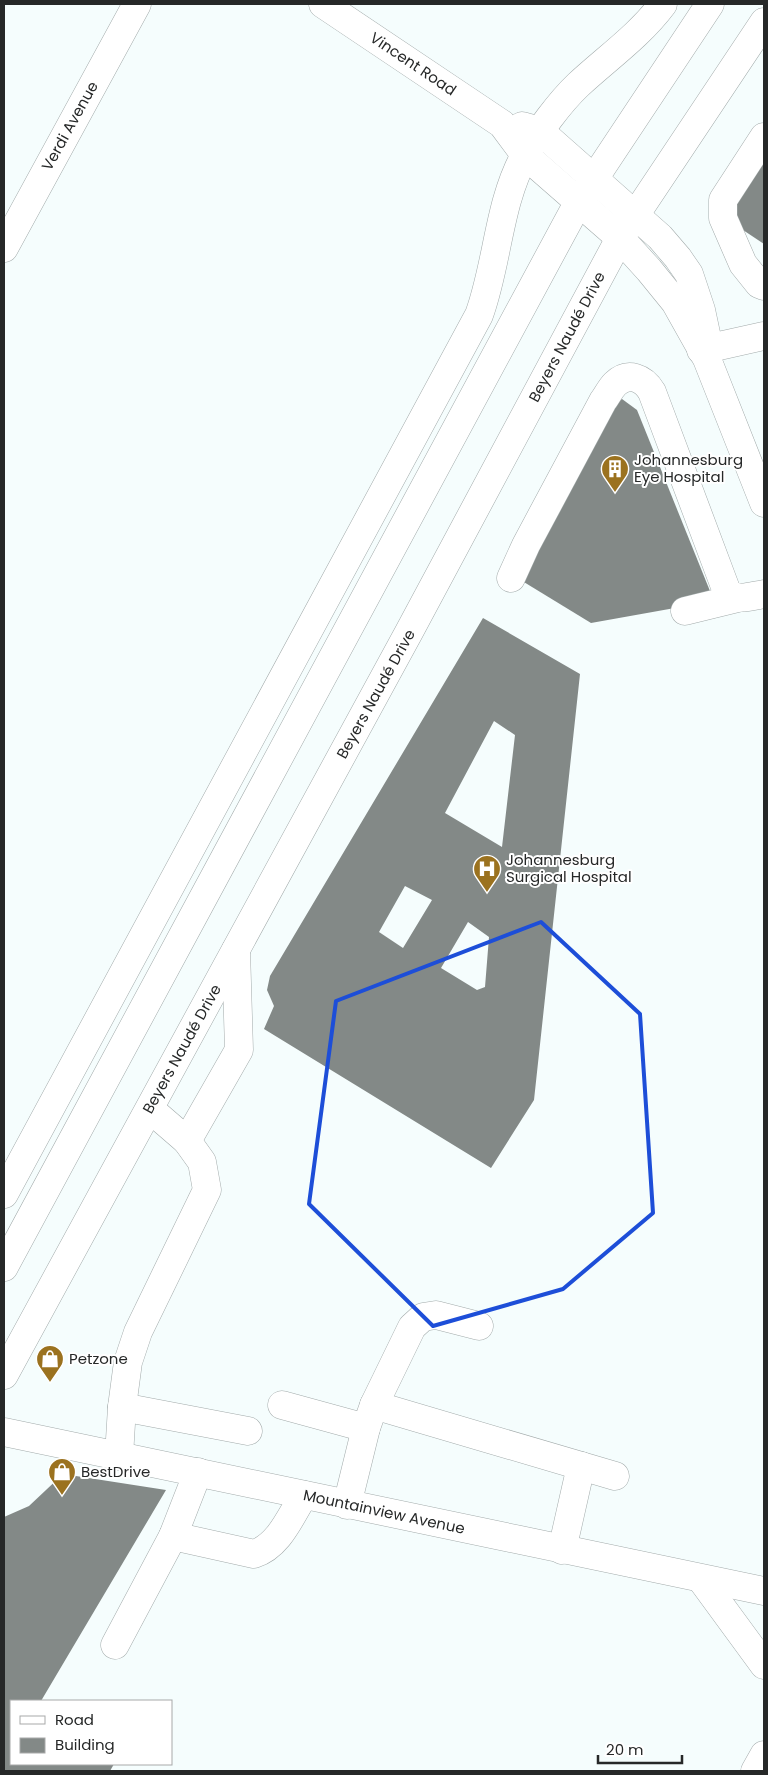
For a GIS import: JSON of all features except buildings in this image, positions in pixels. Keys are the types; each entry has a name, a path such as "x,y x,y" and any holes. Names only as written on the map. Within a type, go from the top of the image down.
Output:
{"street":[{"name":"Verdi Avenue","path":"4,248 137,4"},
{"name":"Vincent Road","path":"323,4 502,124 525,155 620,238 666,289 706,352"},
{"path":"4,1194 478,315 492,270 497,241 512,182 525,155 540,131 577,86 630,41 663,4"},
{"path":"4,1267 578,203 710,4"},
{"name":"Beyers Naudé Drive","path":"4,1375 414,623 620,238 764,22"},
{"name":"Vincent Road","path":"502,124 516,124 540,131 660,237 678,258 688,274 701,310 706,352"},
{"path":"764,137 723,200 723,218 743,264 759,284 764,286"},
{"path":"764,336 706,352 764,503"},
{"path":"511,578 526,545 603,401 614,385 621,380 631,377 639,378 647,384 652,392 723,586 732,596 751,596"},
{"path":"686,611 751,596"},
{"path":"187,1141 239,1050 236,950"},
{"path":"119,1456 122,1407 128,1362 138,1332 207,1190 202,1162 187,1141 150,1109"},
{"path":"347,1504 370,1416 412,1328 423,1317 436,1315 479,1326"},
{"path":"282,1405 370,1416 581,1466 615,1476"},
{"path":"122,1407 248,1431"},
{"name":"Mountainview Avenue","path":"4,1432 764,1591"},
{"path":"562,1550 581,1466"},
{"path":"115,1646 173,1536 198,1472"},
{"path":"173,1536 254,1554 264,1550 275,1541 304,1496"},
{"path":"700,1579 764,1665"},
{"path":"755,1771 764,1754"}],"highlighted area":[{"path":"541,922 640,1014 653,1213 563,1289 433,1326 309,1204 336,1001"}],"place":[{"name":"Johannesburg Eye Hospital","path":"615,493"},
{"name":"Johannesburg Surgical Hospital","path":"487,893"},
{"name":"Petzone","path":"50,1383"},
{"name":"BestDrive","path":"62,1496"}]}
